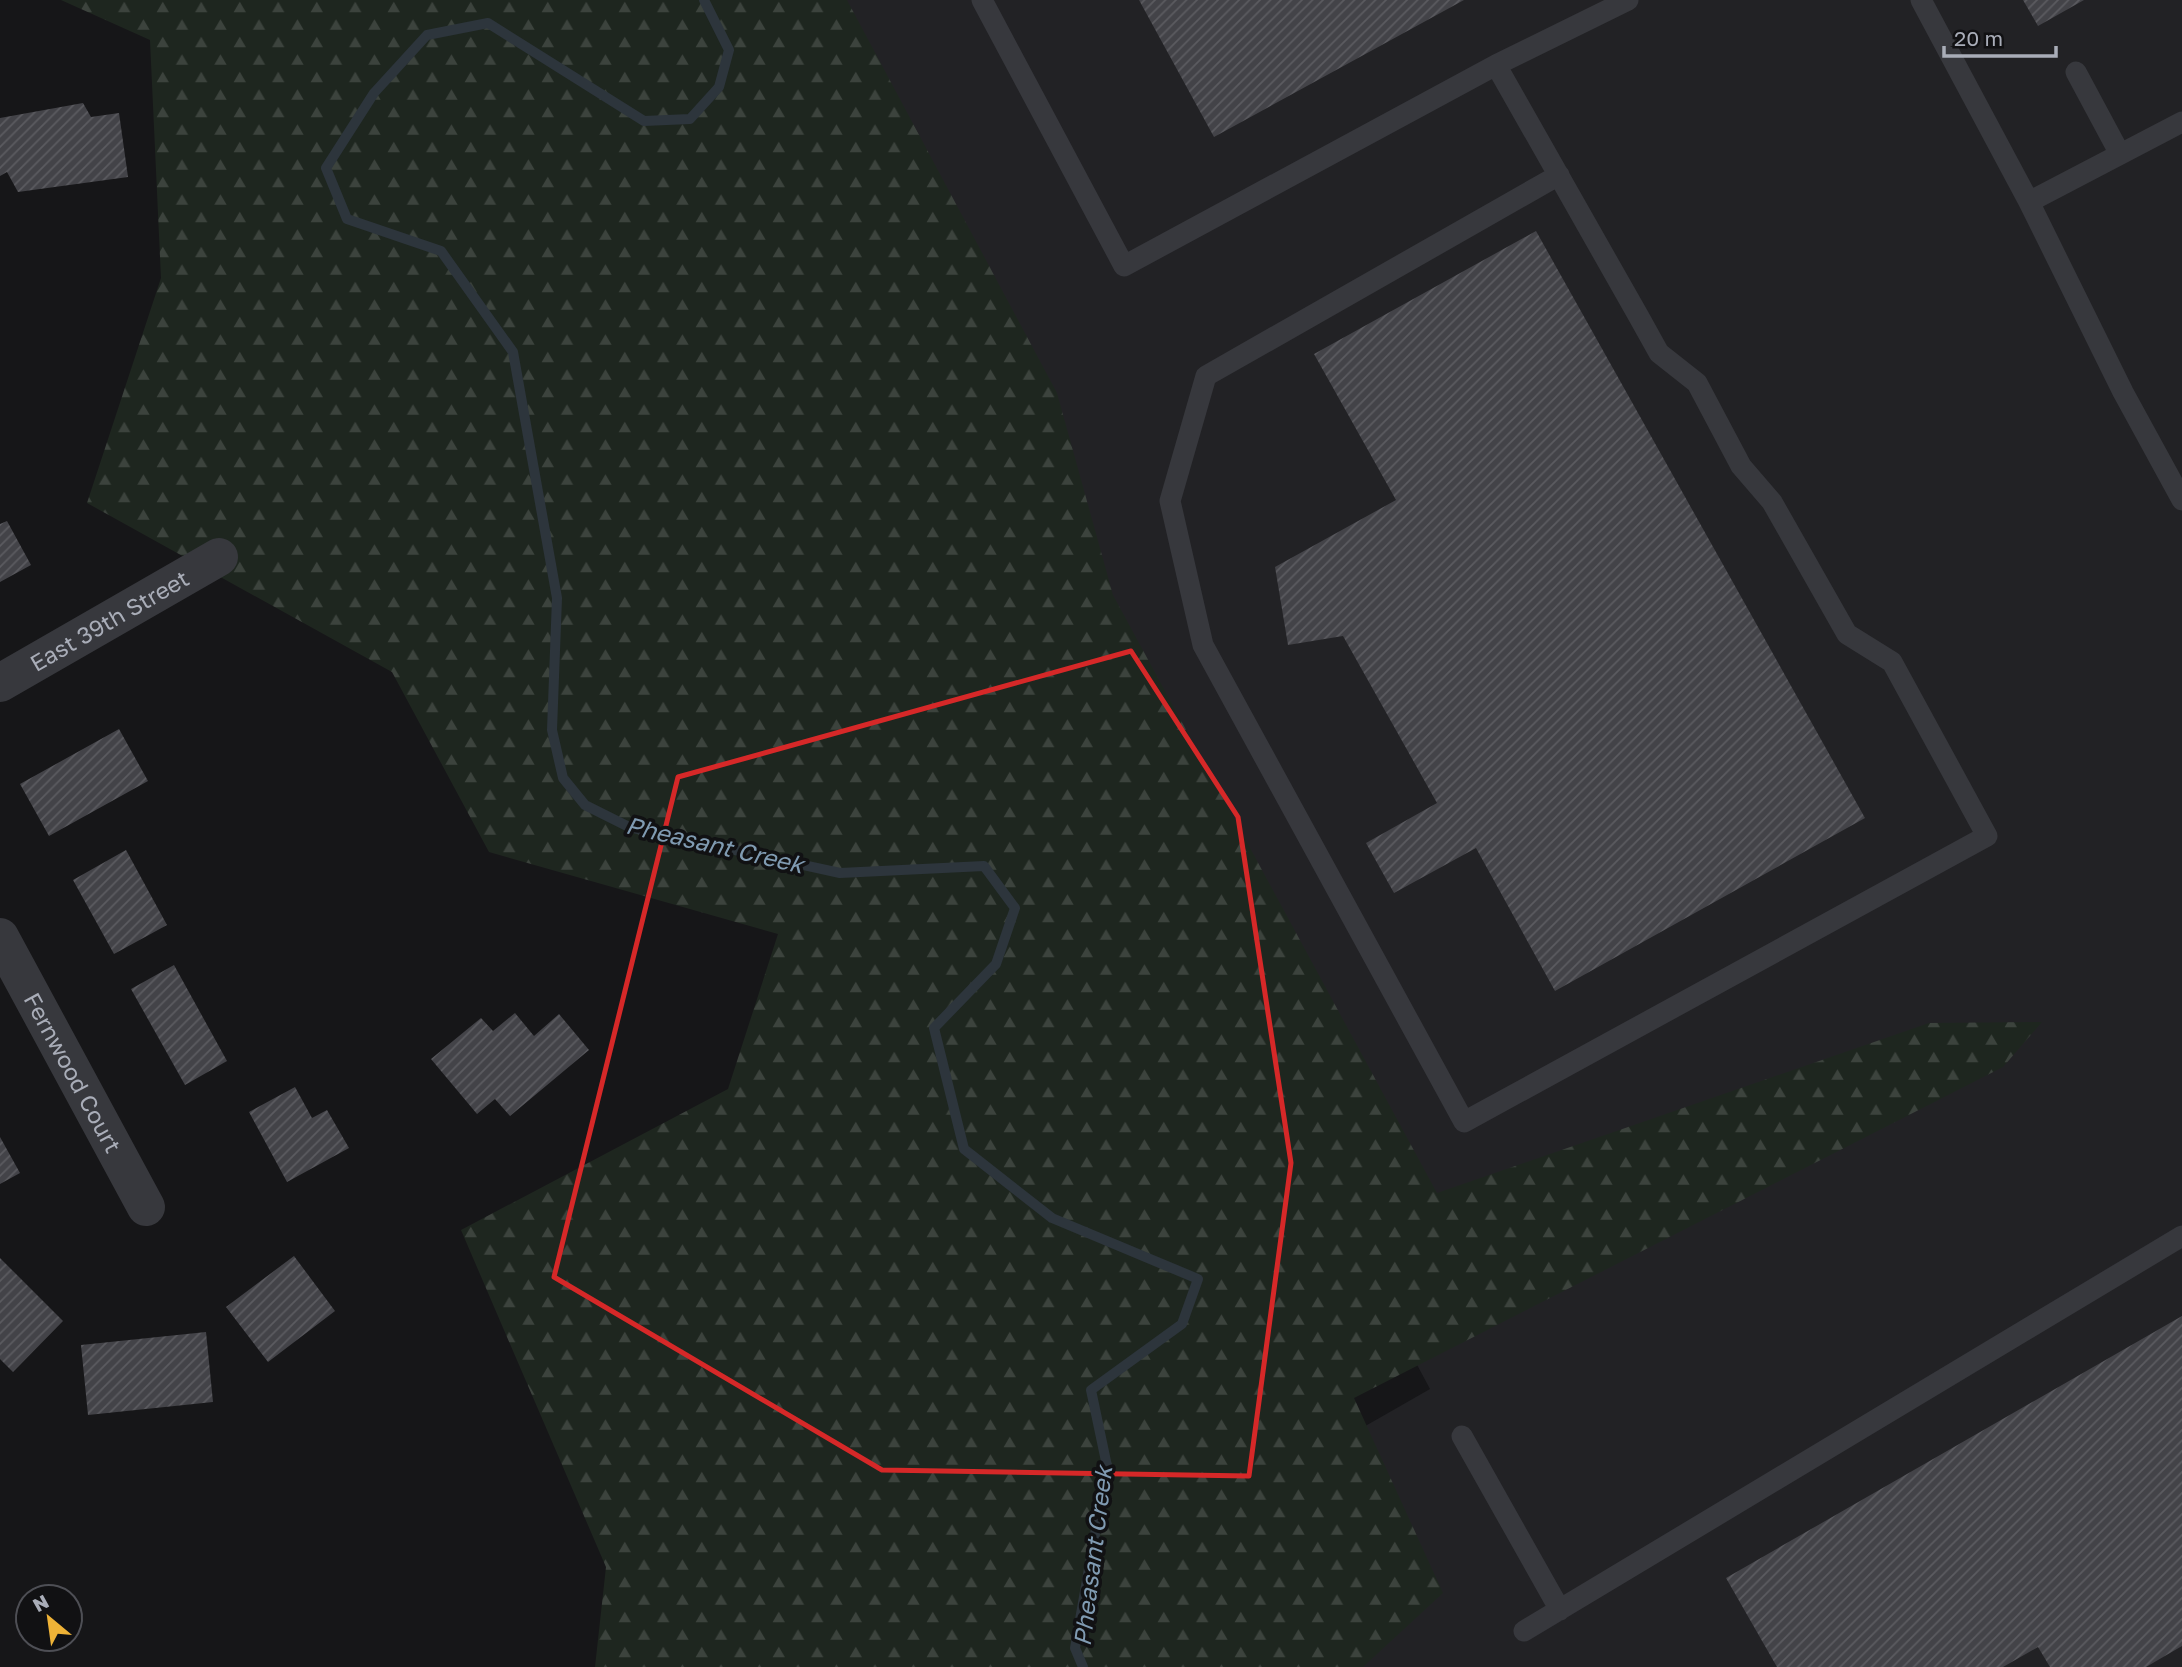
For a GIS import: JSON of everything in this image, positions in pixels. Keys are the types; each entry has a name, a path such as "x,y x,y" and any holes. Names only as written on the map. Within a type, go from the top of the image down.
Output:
{"street":[{"name":"East 39th Street","path":"0,683 219,557"},
{"name":"Fernwood Court","path":"0,937 146,1207"}],"lane":[{"path":"982,0 1124,266 1496,65 1628,0"},
{"path":"1921,0 2029,202 2123,392 2179,489"},
{"path":"1496,65 1559,176 1659,353 1697,383 1741,466 1772,502 1846,634 1892,662 1987,836 1464,1122 1203,645 1170,501 1206,376 1559,176"},
{"path":"2076,72 2120,154"},
{"path":"2029,202 2182,122"},
{"path":"1524,1631 2182,1236"},
{"path":"1462,1437 1560,1610"}],"highlighted area":[{"path":"1131,651 1238,817 1291,1163 1249,1476 882,1470 554,1277 678,777"}],"shaded area":[{"path":"686,0 2182,0 2182,1667 944,1667 1430,1389"}],"green space":[{"path":"61,0 847,0 1057,393 1113,595 1437,1193 1929,1023 2042,1022 2003,1067 1354,1398 1443,1593 1363,1667 595,1667 606,1567 461,1230 728,1089 778,934 489,852 392,672 87,503 161,278 150,40"}],"building":[{"path":"1139,0 1464,0 1214,137"},
{"path":"2023,0 2084,0 2038,26"},
{"path":"83,103 91,117 119,113 128,177 18,192 7,172 0,176 0,118"},
{"path":"1536,231 1865,818 1555,991 1476,848 1394,893 1366,843 1437,803 1343,636 1288,645 1275,567 1396,500 1314,354"},
{"path":"7,521 31,565 0,582 0,524"},
{"path":"119,729 148,781 49,836 20,784"},
{"path":"126,850 167,925 114,954 73,880"},
{"path":"174,965 227,1061 185,1085 131,989"},
{"path":"515,1013 534,1036 559,1014 589,1050 510,1116 495,1099 477,1114 431,1059 481,1018 493,1031"},
{"path":"295,1087 312,1118 327,1110 349,1148 287,1182 249,1112"},
{"path":"0,1137 20,1173 0,1184"},
{"path":"294,1256 335,1311 268,1362 226,1307"},
{"path":"0,1258 63,1321 13,1372 0,1359"},
{"path":"2182,1316 2182,1646 2146,1667 2050,1667 2038,1647 2003,1667 1777,1667 1726,1578"},
{"path":"206,1332 213,1402 88,1415 81,1345"}],"waterway":[{"name":"Pheasant Creek","path":"704,0 729,50 719,87 690,119 644,121 488,23 427,35 374,93 326,168 347,219 441,251 513,352 557,598 552,730 563,778 585,805 629,827 840,873 984,866 1015,908 996,964 934,1028 964,1149 1052,1218 1198,1279 1182,1324 1091,1390 1107,1466 1075,1648 1083,1667"}]}
